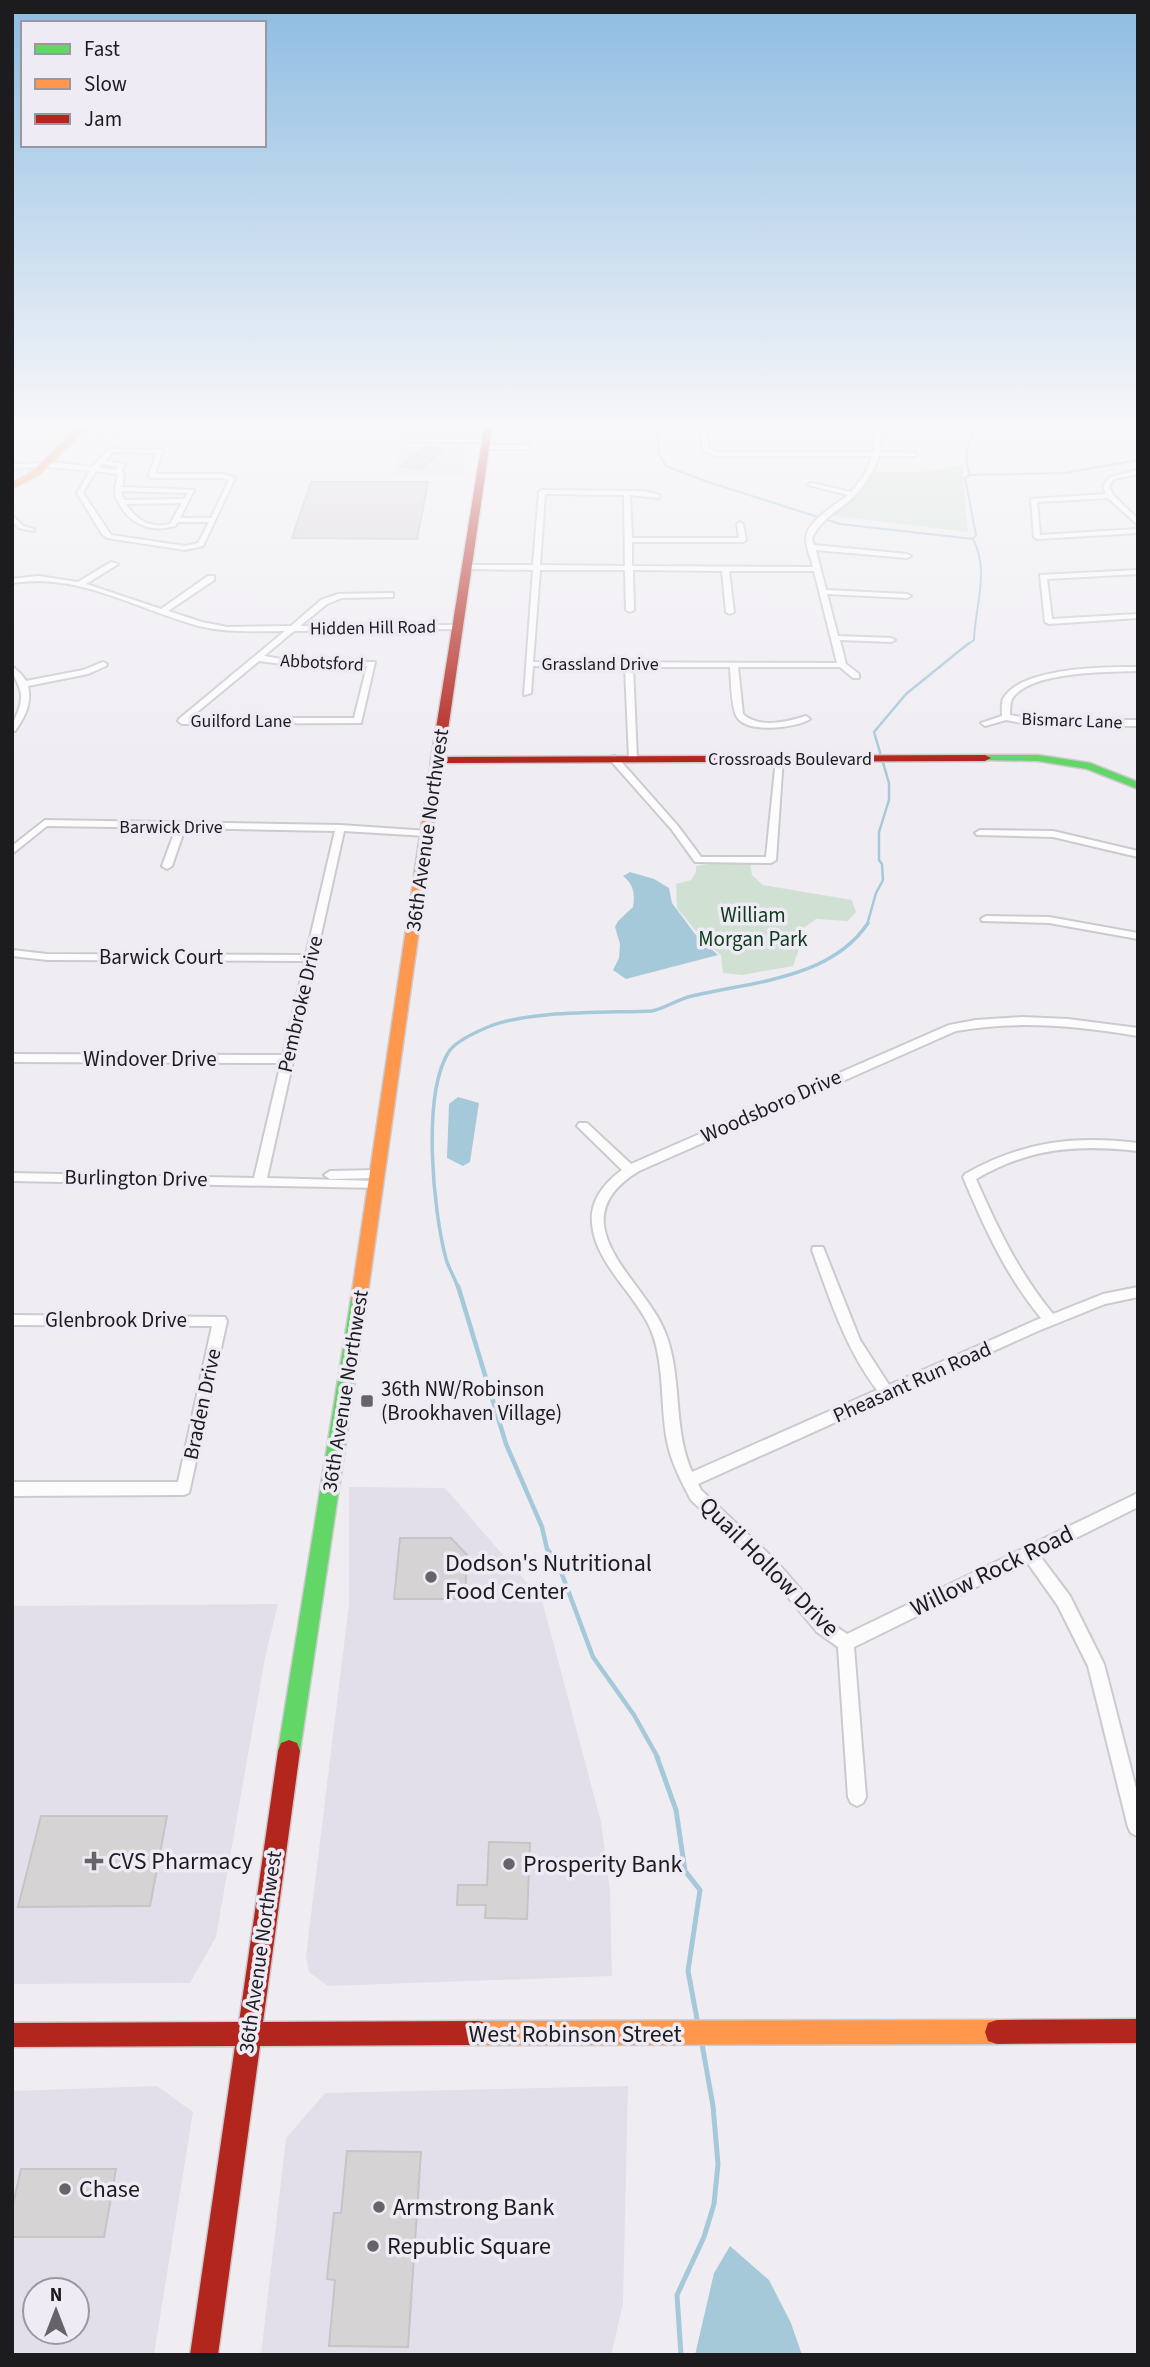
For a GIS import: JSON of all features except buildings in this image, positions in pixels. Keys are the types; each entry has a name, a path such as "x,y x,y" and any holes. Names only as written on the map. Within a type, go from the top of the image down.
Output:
{"main road":[{"name":"36th Avenue Northwest","path":"204,2355 248,2035 377,1180 426,829 472,538"},
{"name":"Crossroads Boulevard","path":"437,760 1028,758 1063,761 1101,769 1138,786"},
{"name":"West Robinson Street","path":"12,2035 1138,2031"}],"street":[{"path":"120,538 194,548 201,545 204,538"},
{"name":"Grassland Drive","path":"538,538 530,664 842,665"},
{"path":"630,610 629,540 743,538"},
{"path":"809,538 842,665 856,676"},
{"path":"811,547 907,556"},
{"path":"80,584 114,564"},
{"path":"468,567 817,569"},
{"path":"725,569 730,612"},
{"path":"1138,572 1043,577 1049,622 1138,616"},
{"name":"Hidden Hill Road","path":"12,581 47,577 80,584 215,627 313,632 456,630"},
{"path":"161,612 211,578"},
{"path":"824,592 906,596"},
{"name":"Guilford Lane","path":"358,721 182,721 330,599 349,595 390,595"},
{"path":"835,638 891,640"},
{"name":"Abbotsford","path":"258,658 298,664 372,664 358,721"},
{"path":"24,684 85,672 103,664"},
{"path":"527,694 530,664"},
{"path":"629,664 633,759"},
{"path":"734,665 739,714 743,719 756,724 793,723 806,719"},
{"path":"12,668 24,684 25,708 12,729"},
{"path":"985,723 1006,718 1006,701 1020,688 1038,680 1069,672 1138,670"},
{"path":"12,708 25,708"},
{"name":"Bismarc Lane","path":"1006,718 1038,723 1138,723"},
{"path":"614,759 675,828 698,860 771,860 780,759"},
{"name":"Barwick Drive","path":"12,851 45,823 426,829"},
{"path":"167,866 181,827"},
{"name":"Pembroke Drive","path":"260,1180 340,828"},
{"path":"980,833 1053,834 1138,855"},
{"path":"986,919 1049,920 1138,936"},
{"name":"Barwick Court","path":"12,953 47,957 311,958"},
{"name":"Woodsboro Drive","path":"667,1368 662,1343 653,1320 604,1244 597,1226 598,1209 605,1191 629,1170 863,1065 953,1028 999,1020 1031,1019 1138,1032"},
{"name":"Windover Drive","path":"12,1058 287,1059"},
{"path":"583,1126 629,1170"},
{"path":"1050,1320 1027,1293 1008,1263 969,1177 1006,1157 1055,1144 1084,1142 1138,1147"},
{"name":"Burlington Drive","path":"12,1177 377,1180"},
{"path":"818,1250 849,1336 873,1376 887,1393"},
{"name":"Pheasant Run Road","path":"688,1481 1050,1320 1103,1299 1138,1292"},
{"name":"Glenbrook Drive","path":"12,1320 220,1321"},
{"name":"Braden Drive","path":"184,1488 220,1321"},
{"name":"Quail Hollow Drive","path":"667,1368 674,1437 688,1481 706,1505 772,1567 823,1627 846,1643"},
{"path":"12,1489 184,1488"},
{"name":"Willow Rock Road","path":"846,1643 1138,1500"},
{"path":"1029,1553 1064,1601 1096,1664 1137,1827"},
{"path":"846,1643 857,1797"}],"shaded area":[{"path":"349,1487 445,1488 542,1600 601,1822 610,1891 612,1976 328,1986 309,1972 306,1956 349,1604"},
{"path":"278,1604 265,1658 216,1937 190,1983 12,1984 12,1606"},
{"path":"157,2086 193,2112 154,2355 12,2355 12,2091"},
{"path":"628,2086 623,2304 611,2355 261,2355 286,2138 325,2093"}],"green space":[{"name":"William Morgan Park","path":"750,863 752,875 763,885 852,900 856,912 848,921 816,919 797,933 799,949 793,966 742,975 723,973 721,955 704,941 677,908 676,884 691,880 696,866"}],"water":[{"path":"630,872 654,879 669,888 672,903 695,934 718,955 626,979 613,970 619,958 620,944 615,927 633,907 633,890 623,876"},
{"path":"458,1097 479,1103 470,1162 463,1166 447,1158 449,1104"},
{"path":"730,2246 769,2280 791,2323 802,2355 695,2355 714,2273"}],"waterway":[{"path":"968,538 973,539"},
{"path":"967,645 974,640 981,576 978,551 973,539"},
{"path":"867,924 876,893 883,880 882,864 879,860 879,832 889,800 889,783 874,732 906,694 969,643"},
{"path":"458,1288 441,1238 432,1154 435,1097 440,1072 448,1053 455,1045 488,1027 524,1018 568,1013 652,1011 692,996 788,975 833,956 852,942 867,924"},
{"path":"458,1286 506,1444 542,1527 547,1549 557,1561 593,1657 634,1715 658,1758"},
{"path":"657,1757 676,1810 685,1871 700,1890 688,1971 697,2019"},
{"path":"681,2355 677,2295 704,2237 714,2204 718,2164 713,2106 702,2044"}],"traffic: fast":[{"path":"985,758 1038,758 1090,766 1138,786"},
{"path":"289,1751 359,1299"}],"traffic: slow":[{"path":"359,1299 431,802"},
{"path":"479,2033 997,2032"}],"traffic: jam":[{"path":"431,802 471,538"},
{"path":"437,760 985,758"},
{"path":"204,2355 289,1751"},
{"path":"997,2032 1138,2031"},
{"path":"12,2035 479,2033"}],"place":[{"name":"36th NW/Robinson (Brookhaven Village)","path":"367,1401"},
{"name":"Dodson's Nutritional Food Center","path":"431,1577"},
{"name":"CVS Pharmacy","path":"94,1861"},
{"name":"Prosperity Bank","path":"509,1864"},
{"name":"Chase","path":"65,2189"},
{"name":"Armstrong Bank","path":"379,2207"},
{"name":"Republic Square","path":"373,2246"}]}
